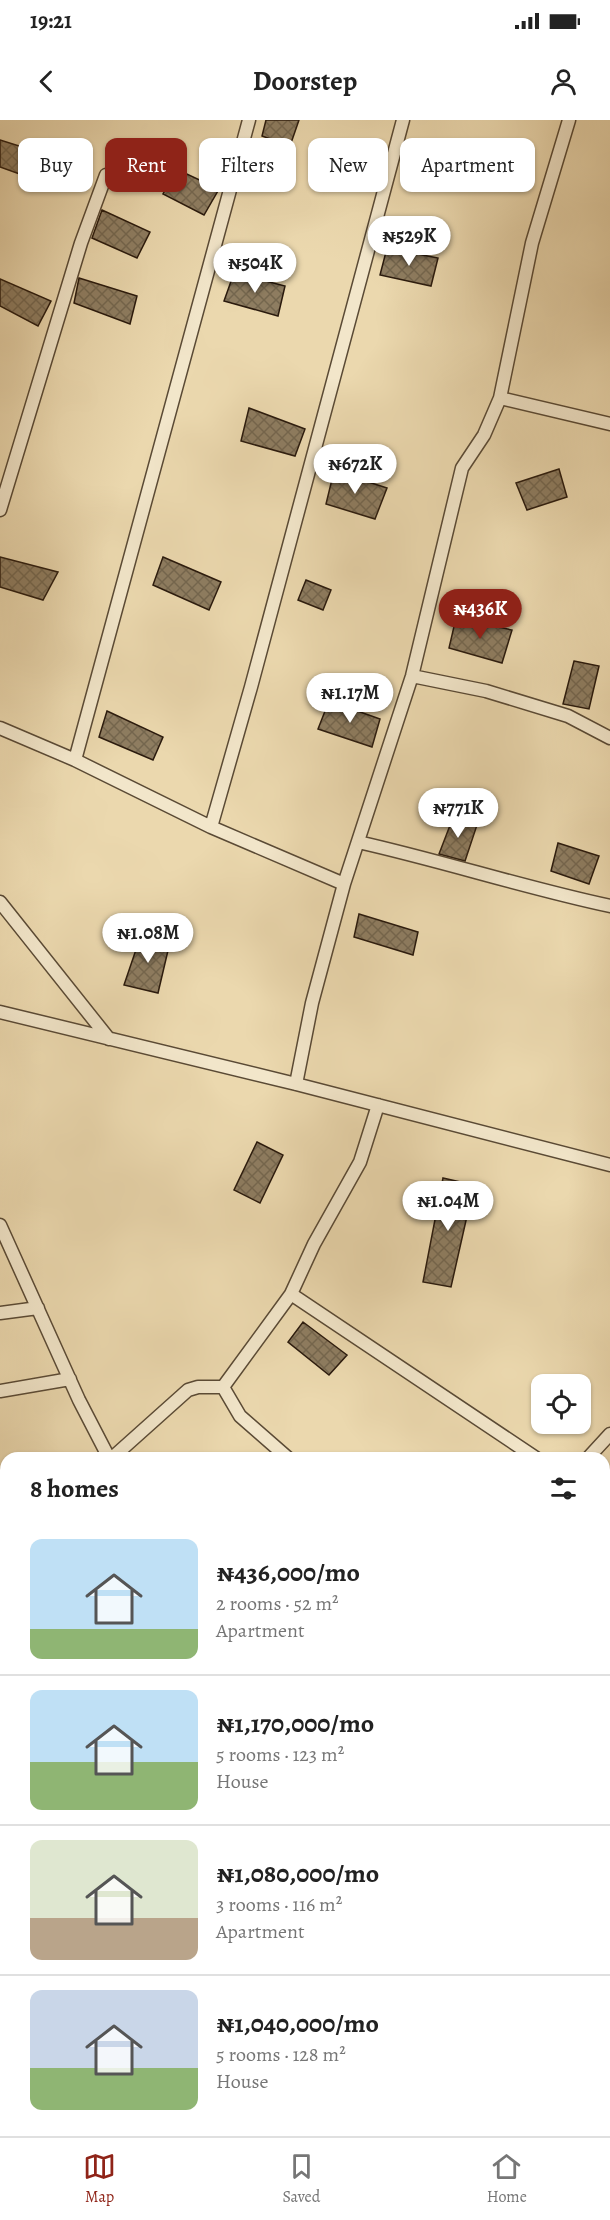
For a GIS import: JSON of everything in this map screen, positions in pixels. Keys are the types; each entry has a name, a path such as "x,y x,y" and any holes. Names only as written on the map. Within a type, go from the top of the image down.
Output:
{"street":[{"path":"75,760 249,120"},
{"path":"211,827 257,665 403,120"},
{"path":"296,1084 312,1003 344,884 412,676 462,468 484,435 500,398 532,243 569,120"},
{"path":"0,510 81,243 105,178"},
{"path":"500,398 610,424"},
{"path":"412,676 486,691 568,716 610,738"},
{"path":"0,728 75,760 211,827 344,884"},
{"path":"358,842 420,856 504,881 610,906"},
{"path":"0,902 109,1039"},
{"path":"0,1012 296,1084 610,1165"},
{"path":"223,1387 291,1294 314,1244 360,1162 378,1105"},
{"path":"0,1225 70,1379 108,1452"},
{"path":"291,1294 527,1452"},
{"path":"0,1314 38,1308"},
{"path":"0,1391 70,1379"},
{"path":"118,1452 188,1390 198,1387 223,1387"},
{"path":"223,1387 240,1416 281,1452"},
{"path":"594,1452 610,1434"}],"building":[{"path":"266,120 299,120 293,138 262,136"},
{"path":"0,140 18,146 18,173 0,167"},
{"path":"187,174 199,180 199,192 217,192 204,215 163,194 164,192 187,192"},
{"path":"102,210 150,232 137,258 92,238"},
{"path":"387,248 438,258 431,286 380,275"},
{"path":"234,273 285,286 278,316 224,301"},
{"path":"79,278 137,296 130,324 74,303"},
{"path":"0,279 51,301 38,326 0,306"},
{"path":"249,408 305,429 295,456 241,441"},
{"path":"559,469 567,497 527,510 516,483"},
{"path":"334,471 387,488 375,519 326,504"},
{"path":"0,557 58,572 43,600 0,587"},
{"path":"163,557 221,582 209,610 153,585"},
{"path":"306,580 331,590 323,610 298,600"},
{"path":"456,618 512,630 502,663 449,648"},
{"path":"574,661 599,666 589,709 563,704"},
{"path":"329,701 380,719 372,747 318,729"},
{"path":"107,711 163,737 153,760 99,737"},
{"path":"454,815 477,825 465,861 439,854"},
{"path":"558,843 599,856 589,884 551,871"},
{"path":"359,914 418,932 413,955 354,937"},
{"path":"142,932 170,942 158,993 124,985"},
{"path":"257,1142 283,1155 260,1203 234,1190"},
{"path":"443,1178 474,1185 451,1287 423,1282"},
{"path":"303,1322 347,1355 329,1375 288,1342"}]}
